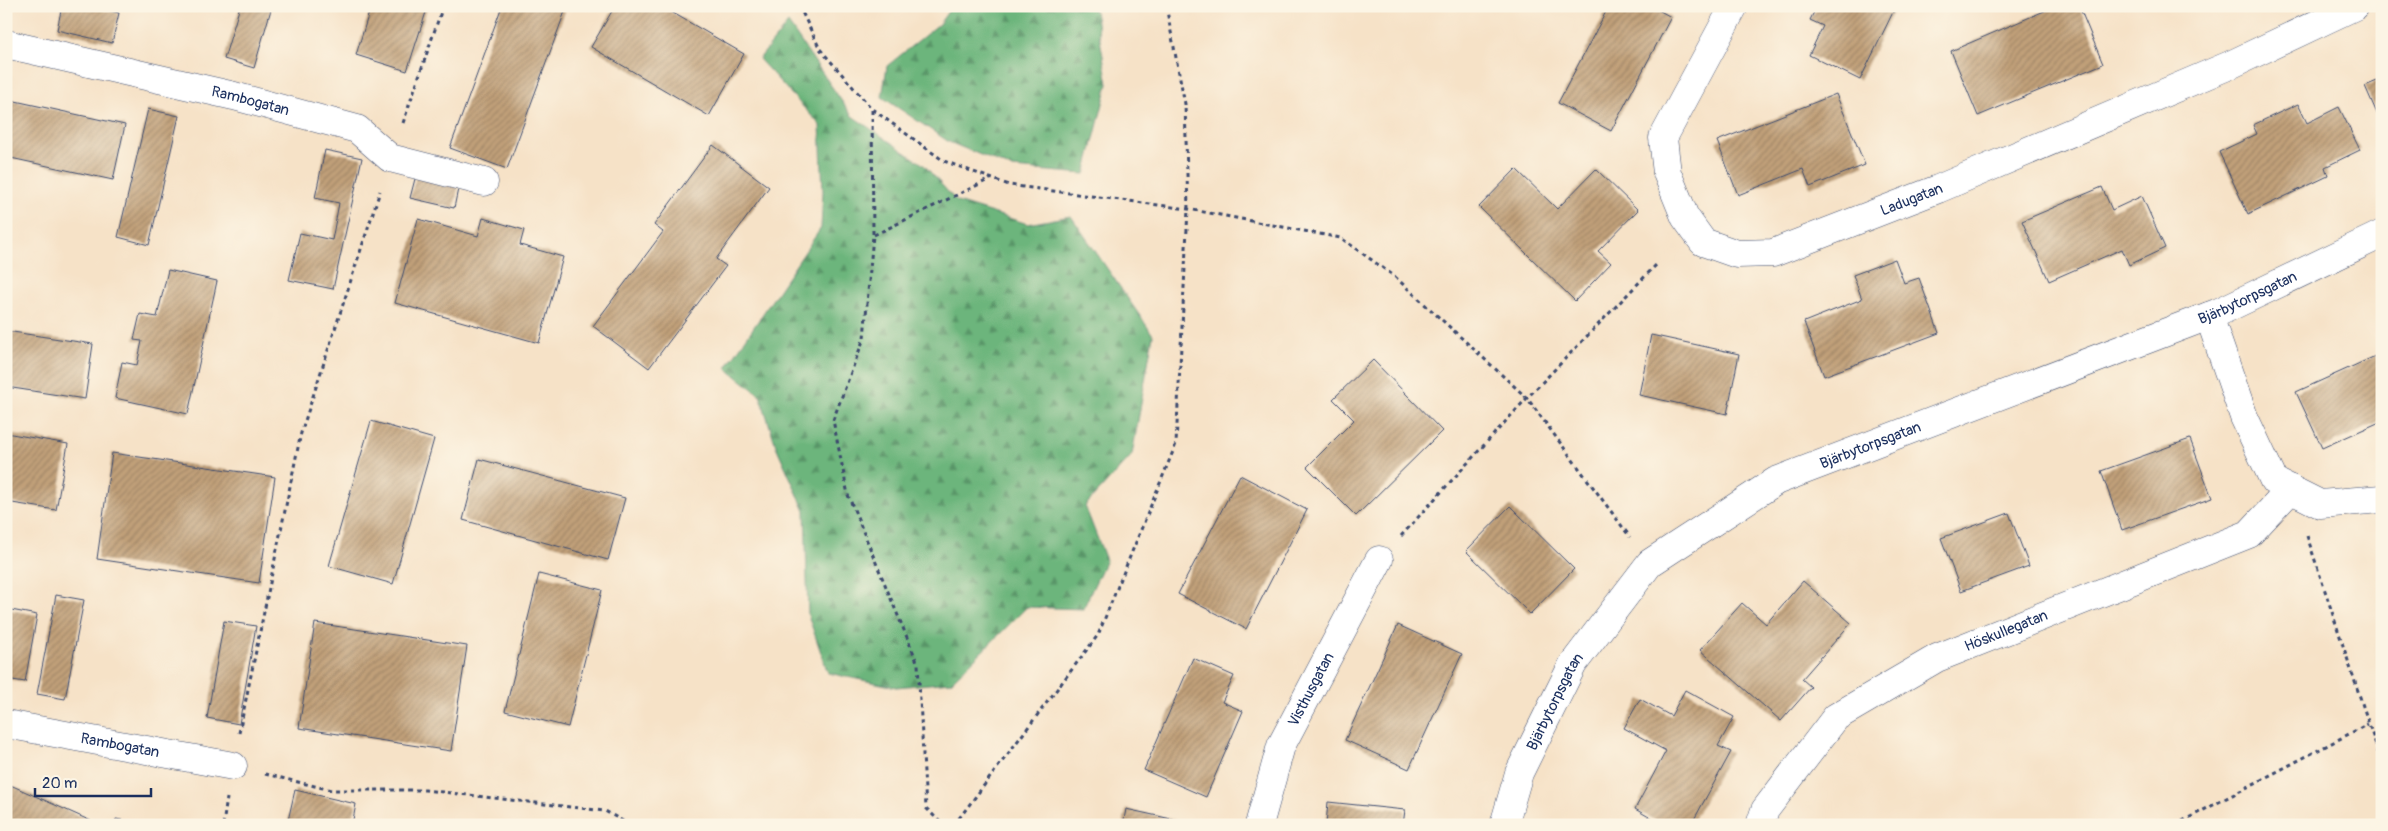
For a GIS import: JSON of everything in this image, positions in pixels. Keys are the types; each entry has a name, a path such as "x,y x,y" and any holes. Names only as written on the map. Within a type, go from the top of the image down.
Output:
{"street":[{"name":"Ladugatan","path":"1734,6 1663,138 1667,173 1685,217 1703,242 1737,254 1772,253 1938,189 2230,65 2355,6"},
{"name":"Rambogatan","path":"6,44 234,96 357,129 390,158 484,182"},
{"name":"Bjärbytorpsgatan","path":"1504,825 1519,773 1573,664 1650,563 1776,481 2209,316 2382,234"},
{"path":"2209,316 2244,417 2274,481 2320,504 2382,499"},
{"name":"Höskullegatan","path":"1760,825 1765,810 1836,717 1937,658 2249,534 2291,489"},
{"name":"Visthusgatan","path":"1259,825 1281,746 1378,560"},
{"name":"Rambogatan","path":"6,724 233,766"}],"path":[{"path":"223,825 260,622 301,433 390,158 443,6"},
{"path":"799,6 820,49 872,109 944,161 1010,184 1188,209 1340,238 1394,276 1526,398 1650,563"},
{"path":"954,825 1098,635 1176,444 1188,209 1185,104 1166,6"},
{"path":"872,109 873,235 864,338 833,420 848,494 918,664 926,808 943,825"},
{"path":"873,235 993,178"},
{"path":"1378,560 1526,398 1657,264"},
{"path":"2291,489 2382,764"},
{"path":"2175,825 2368,724"},
{"path":"233,766 331,790 425,790 605,811 630,825"}],"green space":[{"path":"952,6 1094,6 1108,84 1085,174 1012,168 949,142 882,97 887,66 939,24"},
{"path":"788,23 852,116 924,165 957,202 1028,224 1071,216 1153,335 1132,455 1085,506 1106,560 1083,609 1027,607 951,682 896,687 828,673 808,615 805,511 776,446 760,395 726,368 821,228 823,191 820,125 759,59"}],"building":[{"path":"62,6 90,6 119,13 112,43 57,30"},
{"path":"240,6 272,6 254,68 224,59"},
{"path":"371,6 428,6 407,71 356,55"},
{"path":"502,6 567,6 507,169 450,148"},
{"path":"615,6 661,6 744,54 709,116 591,47"},
{"path":"1609,6 1651,6 1671,17 1611,131 1558,103"},
{"path":"1817,6 1896,6 1860,80 1809,55 1823,26 1810,20"},
{"path":"2056,6 2079,6 2103,64 1978,116 1951,51"},
{"path":"2382,79 2382,125 2365,86"},
{"path":"1836,94 1865,165 1810,187 1803,169 1738,195 1717,141"},
{"path":"6,99 125,125 113,180 6,157"},
{"path":"2298,104 2307,123 2339,107 2360,150 2325,167 2328,176 2248,214 2219,152 2257,134 2253,125"},
{"path":"148,109 179,116 149,245 118,237"},
{"path":"713,145 769,187 716,259 726,266 649,368 593,326 663,232 654,225"},
{"path":"325,150 362,158 333,289 289,280 300,233 332,240 339,203 315,198"},
{"path":"1516,169 1557,209 1596,169 1638,210 1598,251 1611,263 1575,301 1479,207"},
{"path":"416,175 459,184 454,208 410,198"},
{"path":"2102,187 2112,210 2142,196 2165,248 2129,265 2122,249 2049,281 2022,221"},
{"path":"483,218 524,230 520,245 563,257 539,343 395,303 418,219 478,236"},
{"path":"1895,259 1904,283 1919,278 1939,333 1824,376 1804,322 1862,299 1853,275"},
{"path":"168,270 217,281 188,414 115,398 122,362 137,365 142,341 134,340 140,314 157,317"},
{"path":"6,331 93,344 85,399 6,387"},
{"path":"1651,335 1739,354 1727,414 1639,395"},
{"path":"2382,353 2382,421 2322,448 2296,392"},
{"path":"1373,360 1442,431 1356,516 1307,467 1354,420 1333,399"},
{"path":"371,421 434,439 393,584 329,566"},
{"path":"6,433 68,444 56,510 6,502"},
{"path":"2190,439 2212,498 2122,530 2101,471"},
{"path":"112,453 275,477 259,583 97,559"},
{"path":"479,459 625,498 608,560 463,520"},
{"path":"1240,475 1307,510 1246,629 1178,594"},
{"path":"1510,506 1574,569 1530,614 1466,551"},
{"path":"2009,513 2029,566 1961,591 1941,538"},
{"path":"2378,555 2382,555 2382,567 2381,567"},
{"path":"539,574 602,590 568,727 505,711"},
{"path":"1803,581 1851,623 1802,679 1811,687 1781,721 1700,650 1742,603 1766,624"},
{"path":"56,595 84,600 65,699 37,694"},
{"path":"6,609 37,615 25,682 6,679"},
{"path":"224,621 256,626 239,724 207,718"},
{"path":"315,623 467,646 451,751 299,728"},
{"path":"1398,625 1462,654 1409,769 1345,740"},
{"path":"1193,658 1234,676 1222,702 1243,711 1206,797 1144,770"},
{"path":"1685,690 1734,717 1718,746 1731,752 1691,825 1663,825 1635,809 1666,751 1624,728 1640,699 1671,716"},
{"path":"6,783 91,821 89,825 6,825"},
{"path":"295,790 356,804 352,825 287,825"},
{"path":"1328,802 1405,810 1403,825 1326,825"},
{"path":"1126,809 1194,824 1194,825 1123,825"},
{"path":"116,819 142,824 142,825 115,825"},
{"path":"407,821 419,824 419,825 406,825"}]}
